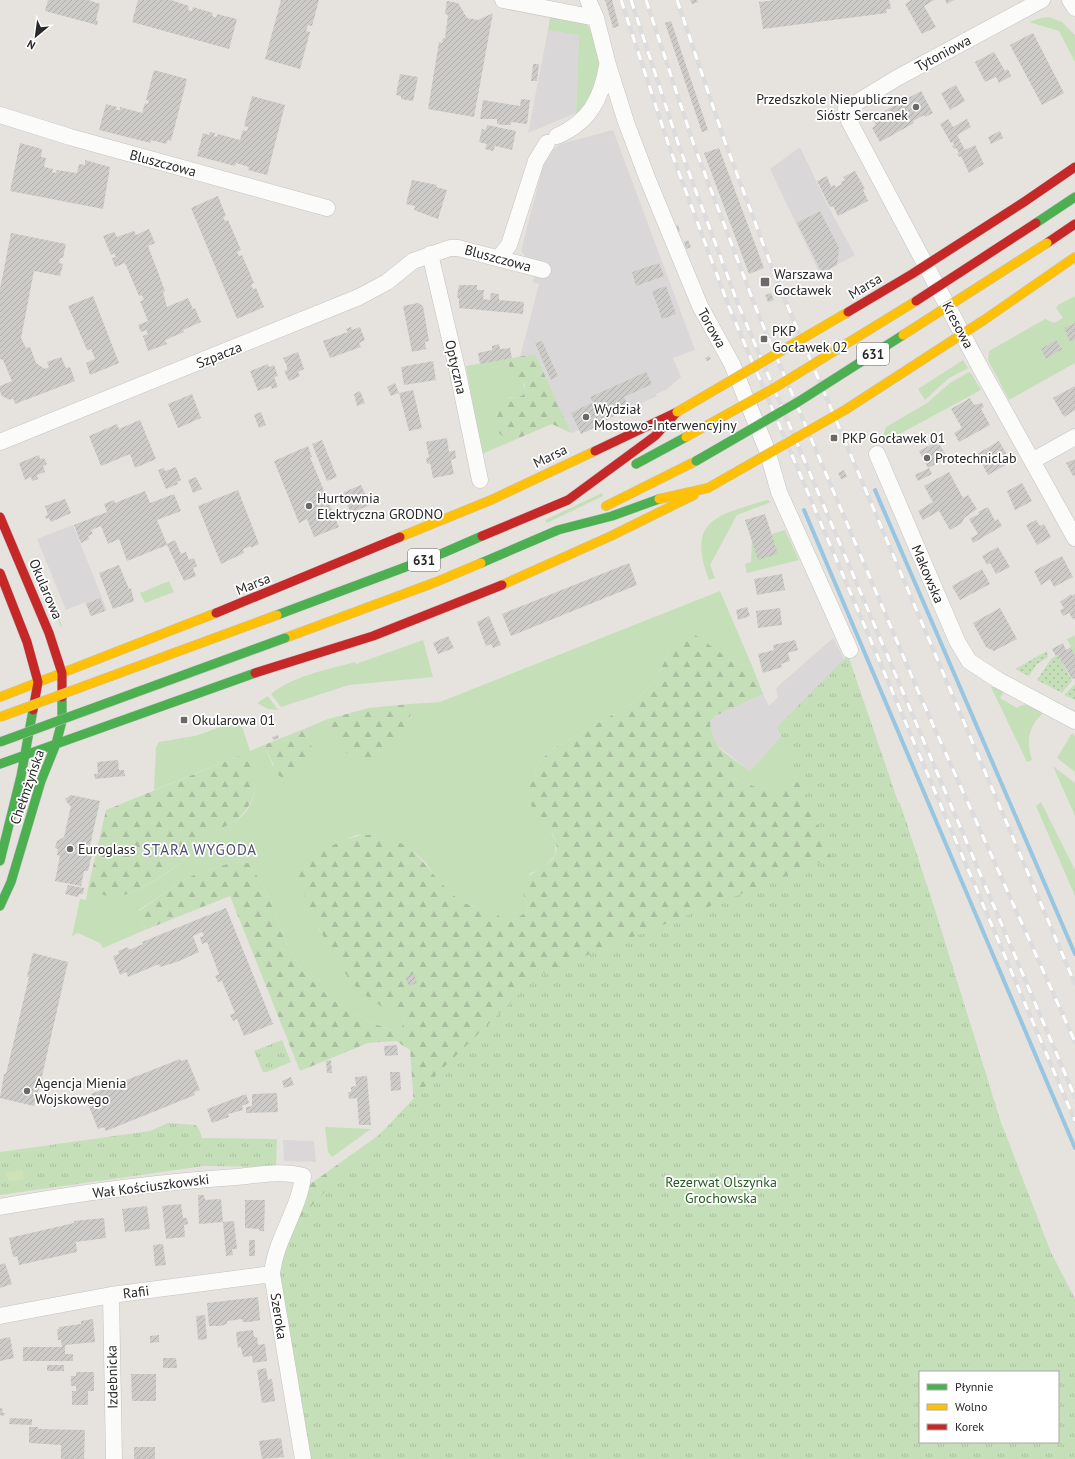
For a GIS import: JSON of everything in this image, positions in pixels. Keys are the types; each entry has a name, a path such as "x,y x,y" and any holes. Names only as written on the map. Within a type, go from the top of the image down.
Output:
{"main road":[{"name":"Marsa","path":"0,696 97,661 262,595 491,500 676,412 912,274 1024,202 1075,167"},
{"name":"631","path":"0,717 443,553 568,500 779,386 852,342 1075,197"},
{"name":"631","path":"0,742 436,582 558,530 696,461 798,402 1075,224"},
{"path":"0,764 237,679 373,636 486,592 611,536 708,488 870,395 1075,257"},
{"path":"568,500 655,436 676,412"},
{"path":"558,530 612,516 668,496 708,488"},
{"name":"Okularowa","path":"0,517 49,633 62,673"},
{"path":"0,573 27,642 38,682"},
{"path":"49,633 64,647"},
{"path":"78,656 97,661"},
{"name":"Chełmżyńska","path":"0,906 13,875 41,781 56,744 62,721 62,673"},
{"name":"Chełmżyńska","path":"0,861 24,755 38,682"},
{"path":"3,801 10,820"}],"street":[{"path":"502,0 596,18"},
{"name":"Torowa","path":"588,0 596,18 608,65 629,129 697,299 732,364 767,450 779,492 850,650"},
{"name":"Tytoniowa","path":"846,109 898,78 1042,0"},
{"path":"1070,0 1075,8"},
{"path":"500,258 509,245 536,161 552,140 570,131 586,117 595,105 604,84 608,65"},
{"name":"Kresowa","path":"846,109 849,121 1075,538"},
{"name":"Bluszczowa","path":"0,115 70,137 327,208"},
{"name":"Bluszczowa","path":"430,254 441,250 458,248 543,270"},
{"name":"Szpacza","path":"0,442 359,297 387,282 413,261 430,254"},
{"name":"Optyczna","path":"430,254 458,373 480,480"},
{"path":"1032,460 1075,437"},
{"name":"Makowska","path":"877,454 962,651 969,661 998,680 1075,721"},
{"name":"Wał Kościuszkowski","path":"0,1207 115,1189 208,1179 285,1173 303,1176"},
{"name":"Szeroka","path":"303,1176 300,1193 274,1261 272,1274 303,1459"},
{"name":"Rafii","path":"0,1316 111,1295 272,1274"},
{"name":"Izdebnicka","path":"111,1295 114,1459"}],"shaded area":[{"path":"548,30 579,34 576,113 528,133"},
{"path":"613,130 695,350 673,358 681,377 666,390 656,394 657,396 601,422 602,424 581,434 579,430 571,433 535,355 520,357 539,284 533,282 535,271 542,273 545,262 527,258 521,251 543,166 551,151 560,144"},
{"path":"800,147 829,208 855,255 820,274 770,169"},
{"path":"73,525 107,610 91,616 85,602 66,610 37,539"},
{"path":"833,638 846,663 750,771 717,745 711,736 710,722 717,715 763,694 769,706 778,697 776,688"},
{"path":"283,1140 314,1141 316,1162 284,1161"}],"green space":[{"path":"556,14 584,21 595,39 602,69 595,96 573,120 576,113 579,35 548,30 550,18"},
{"path":"1049,17 1062,22 1075,35 1075,62 1059,31 1029,22"},
{"path":"1075,296 1075,363 1009,400 988,360 989,351 1045,319 1054,323 1063,318 1056,308 1058,305"},
{"path":"535,354 571,433 552,424 512,441 500,434 496,429 495,421 498,413 498,402 501,397 517,398 523,395 525,385 512,372 506,359"},
{"path":"506,359 508,364 524,385 523,395 517,398 508,397 498,411 495,422 502,435 512,441 482,454 466,366"},
{"path":"963,360 968,368 949,378 925,400 918,389"},
{"path":"969,372 981,390 881,444 886,427 927,403 950,383"},
{"path":"602,493 603,496 547,523 545,520"},
{"path":"767,500 771,502 737,515 710,565 715,578 709,580 703,560 701,544 704,532 711,523 721,516 734,510"},
{"path":"785,530 799,560 747,573 745,564 751,562 752,540"},
{"path":"169,581 174,592 145,603 140,593"},
{"path":"45,587 47,587 62,626 61,627"},
{"path":"720,591 753,668 735,663 722,654 672,646 655,680 635,702 551,750 541,760 534,773 549,828 556,842 555,855 543,869 530,873 523,893 528,911 509,923 491,911 464,903 444,888 425,862 414,852 396,842 376,836 356,835 306,858 319,929 356,986 370,998 405,1021 399,1033 369,1021 341,1005 316,985 305,973 291,952 284,938 270,900 249,863 233,862 194,875 182,881 139,910 145,930 103,948 100,943 78,933 72,936 80,899 86,900 88,888 112,895 134,892 150,884 186,858 202,836 216,828 237,820 248,809 254,794 254,782 244,754 154,790 156,747 159,742 195,736 240,720 250,751 264,745 273,766 313,750 304,729 328,719 342,748 351,757 411,718 410,704 440,702"},
{"name":"Rezerwat Olszynka Grochowska","path":"695,635 735,663 753,668 763,694 717,715 710,722 713,737 719,747 740,764 730,775 733,778 756,787 778,791 789,788 807,774 900,803 1000,1120 1051,1253 1075,1299 1075,1459 308,1459 277,1267 309,1185 376,1137 414,1106 410,1050 396,1041 368,1043 300,1071 230,896 145,930 139,911 182,881 194,875 233,862 249,863 270,900 284,938 291,952 305,973 316,985 341,1005 369,1021 399,1033 405,1021 372,1000 355,986 339,963 318,927 309,908 299,875 300,865 304,859 356,836 376,835 392,839 405,845 424,863 451,893 463,902 491,911 509,923 528,911 523,893 523,881 531,874 547,865 554,857 556,850 554,836 531,805 527,787 541,760 551,750 635,702 655,680 672,646 682,636"},
{"path":"1075,635 1075,655 1067,639"},
{"path":"423,640 433,677 349,685 281,707 271,694 280,687 300,678 355,662 356,664"},
{"path":"1047,651 1048,657 1036,665 1029,676 1015,669"},
{"name":"Rezerwat Olszynka Grochowska","path":"848,655 934,907 1000,1120 1051,1253 1075,1299 1075,1459 308,1459 277,1267 294,1224 442,1069 540,974 831,858 777,727"},
{"path":"1058,655 1072,681 1062,693 1037,680 1051,659"},
{"path":"1075,684 1075,700 1064,695"},
{"path":"995,686 1004,691 1000,698 1017,708 1027,704 1034,706 1042,714 1037,719 1031,730 1029,747 1032,760 1027,762 991,687"},
{"path":"268,696 278,710 268,709 257,703"},
{"path":"410,704 410,719 402,738 388,754 369,762 360,761 350,756 342,748 328,719 369,708"},
{"path":"796,719 807,774 789,788 778,791 765,790 745,784 736,780 730,775 740,764 750,771"},
{"path":"304,729 313,750 308,762 284,778 279,776 264,745"},
{"path":"1072,733 1075,736 1075,772 1057,758"},
{"path":"244,754 250,763 255,782 251,801 239,818 227,826 213,830 200,838 186,858 171,870 140,889 120,896 111,897 102,895 88,888 106,810"},
{"path":"1053,766 1075,783 1075,816"},
{"path":"1041,802 1075,870 1075,896 1036,806"},
{"path":"282,1040 291,1062 267,1072 263,1072 254,1051"},
{"path":"168,1123 196,1125 202,1138 277,1139 276,1167 204,1166 0,1195 0,1152 150,1131"},
{"path":"325,1127 371,1129 332,1157 328,1152"},
{"path":"22,1170 24,1179 8,1181 6,1173"}],"building":[{"path":"48,0 88,0 100,4 96,20 98,21 97,25 45,11"},
{"path":"138,0 171,0 189,6 188,10 192,11 193,7 213,13 212,16 216,18 217,14 237,19 229,49 132,22"},
{"path":"281,0 319,0 312,26 308,25 306,31 310,32 300,69 265,59"},
{"path":"605,0 612,0 619,26 613,28"},
{"path":"690,0 697,0 698,2 692,4"},
{"path":"775,0 889,0 891,9 886,9 887,13 763,29 759,2"},
{"path":"911,0 934,0 924,6 936,27 922,34 905,4"},
{"path":"945,0 954,0 947,4"},
{"path":"447,1 458,3 467,18 478,20 493,13 474,117 428,109 439,42 442,43 443,38 445,38 448,15 445,14"},
{"path":"671,21 708,130 702,132 665,23"},
{"path":"1033,33 1064,93 1042,105 1010,45"},
{"path":"994,52 1005,71 1008,69 1011,76 999,83 996,77 985,82 975,62"},
{"path":"533,64 539,64 537,81 531,81"},
{"path":"154,70 187,79 171,141 168,140 166,144 151,140 151,143 99,130 106,104 117,107 116,110 120,110 120,107 142,113 145,103 148,104 149,101 146,100"},
{"path":"400,74 418,77 413,101 401,99 401,96 396,95"},
{"path":"956,85 965,101 950,110 941,93"},
{"path":"921,91 933,113 925,117 924,115 913,121 914,123 880,142 872,128 876,125 872,118"},
{"path":"252,96 285,105 267,175 248,170 249,167 236,163 235,166 197,156 203,133 209,135 210,132 215,133 214,136 217,137 218,134 240,140 243,130 247,131 248,127 244,126"},
{"path":"521,99 530,100 527,124 511,122 511,125 503,125 497,124 497,119 480,119 483,100 520,106"},
{"path":"948,119 953,127 967,119 971,127 957,135 965,150 975,145 984,164 969,173 961,156 959,157 957,154 959,153 956,148 954,149 952,146 954,145 953,142 951,143 940,124"},
{"path":"487,125 516,131 512,150 495,146 493,151 485,149 487,144 479,142 482,129 486,130"},
{"path":"1000,131 1003,138 991,144 988,137"},
{"path":"20,143 42,149 41,157 46,158 44,167 53,169 52,172 56,173 57,170 77,173 79,164 85,165 85,160 110,167 103,209 10,191"},
{"path":"719,148 764,268 749,274 704,153"},
{"path":"855,171 865,189 863,190 868,201 838,216 833,206 830,207 817,181 827,176 831,187 834,185 836,187 842,184 841,182 845,180 843,177"},
{"path":"412,180 437,185 436,187 447,190 438,219 414,210 415,206 406,204"},
{"path":"218,196 226,216 223,217 225,221 228,220 241,250 237,252 239,256 242,255 254,283 251,285 253,289 256,288 264,307 237,319 191,208"},
{"path":"820,211 839,248 837,265 822,273 797,223"},
{"path":"678,225 680,231 676,233 673,227"},
{"path":"149,229 155,243 148,246 165,291 163,292 167,307 188,298 193,309 195,308 201,322 183,330 184,332 165,340 167,344 148,351 143,336 148,334 146,330 141,332 138,325 148,321 140,301 144,300 142,295 139,296 125,263 115,267 112,258 116,257 114,253 111,255 103,236 114,232 117,237 134,231 136,235"},
{"path":"11,233 66,244 63,258 60,258 59,263 63,264 60,276 34,271 21,338 26,348 30,347 36,363 45,369 49,367 47,362 61,357 66,368 70,367 75,381 15,404 13,398 10,400 2,396 0,391 0,386 12,381 3,360 0,359 0,289"},
{"path":"688,240 691,247 686,249 684,242"},
{"path":"659,263 664,276 636,286 632,272"},
{"path":"459,285 477,285 477,290 484,290 483,299 490,300 491,293 499,294 499,300 524,302 523,314 459,308 459,299 457,297"},
{"path":"666,286 676,314 662,319 652,291"},
{"path":"826,290 829,293 825,295 823,292"},
{"path":"771,293 774,300 768,302 765,295"},
{"path":"93,296 119,363 90,375 86,363 95,359 91,349 87,350 68,306"},
{"path":"418,303 423,306 429,341 425,342 426,349 412,352 403,306"},
{"path":"1075,323 1075,340 1070,342 1064,328"},
{"path":"351,327 352,330 360,327 365,340 359,343 361,347 330,358 323,341 348,332 346,329"},
{"path":"1056,340 1062,349 1046,359 1041,349"},
{"path":"542,341 558,376 551,380 535,343"},
{"path":"499,344 500,349 510,348 512,358 480,364 478,353 492,350 492,346"},
{"path":"298,352 304,369 298,372 300,376 289,381 284,371 287,370 287,366 283,358"},
{"path":"709,356 711,359 707,361 705,358"},
{"path":"433,361 436,380 404,385 401,367"},
{"path":"268,364 269,367 274,365 278,376 274,377 278,387 272,389 271,386 258,391 250,371"},
{"path":"646,372 652,384 624,397 629,409 602,422 598,413 602,424 581,434 571,413 593,402 590,397"},
{"path":"395,383 399,393 391,396 387,387"},
{"path":"1075,386 1075,410 1064,417 1053,398"},
{"path":"413,390 422,428 409,431 399,393"},
{"path":"360,391 365,403 357,406 354,394"},
{"path":"192,394 201,418 178,428 168,404"},
{"path":"970,398 974,405 982,403 984,407 981,409 990,425 959,442 954,433 962,428 951,409"},
{"path":"261,412 266,425 259,428 254,415"},
{"path":"140,420 156,459 135,468 130,454 101,466 89,436 117,424 119,429"},
{"path":"447,438 449,452 455,450 456,458 451,460 454,474 433,478 430,463 427,464 426,458 429,457 426,442"},
{"path":"322,440 337,477 327,481 312,444"},
{"path":"938,441 947,458 928,468 919,451"},
{"path":"999,441 1011,462 988,475 977,454"},
{"path":"308,446 312,457 310,457 339,527 314,537 307,519 299,523 274,461"},
{"path":"39,455 40,459 44,458 47,464 43,466 45,472 37,475 38,479 32,481 31,477 25,480 19,463"},
{"path":"1075,459 1075,475 1073,476 1066,463"},
{"path":"176,467 181,480 177,482 178,484 166,489 158,470 164,468 165,471"},
{"path":"929,468 932,474 918,481 915,475"},
{"path":"844,470 847,477 841,479 838,473"},
{"path":"949,472 963,498 968,495 977,509 964,518 962,523 950,530 939,511 923,520 918,511 933,502 924,486"},
{"path":"196,477 202,489 193,493 188,480"},
{"path":"1022,483 1032,501 1015,510 1007,491"},
{"path":"361,485 370,505 351,513 342,493"},
{"path":"238,490 259,544 251,548 251,546 243,549 244,553 221,564 198,506"},
{"path":"145,491 150,503 174,494 181,511 157,520 167,544 175,540 181,554 186,552 189,560 194,558 197,566 193,568 196,576 184,581 167,545 127,561 119,539 108,544 101,526 91,530 93,534 88,536 89,539 81,543 74,525 107,512 104,504 114,500 115,503"},
{"path":"65,499 71,513 51,522 49,518 46,519 45,516 48,515 45,506"},
{"path":"988,507 995,521 998,519 1002,526 973,543 971,538 978,534 969,519"},
{"path":"765,514 778,554 758,560 745,520"},
{"path":"1036,520 1040,526 1044,524 1051,537 1037,545 1026,525"},
{"path":"998,547 1010,567 996,574 990,563 987,565 982,556"},
{"path":"1062,556 1073,577 1054,587 1050,579 1041,585 1034,571"},
{"path":"629,563 637,585 511,636 502,614"},
{"path":"119,565 129,589 131,588 134,601 113,609 99,573"},
{"path":"982,569 990,584 960,600 952,586"},
{"path":"782,574 785,590 757,595 754,579"},
{"path":"1071,594 1072,596 1075,594 1075,618 1073,619 1069,613 1063,616 1060,610 1064,608 1060,602"},
{"path":"100,598 105,611 91,616 86,604"},
{"path":"747,607 750,616 738,620 736,610"},
{"path":"780,608 782,625 758,628 756,611"},
{"path":"1000,608 1017,639 994,651 986,647 973,623"},
{"path":"489,616 501,645 493,648 491,644 486,646 477,622"},
{"path":"448,636 454,648 438,654 433,643"},
{"path":"795,640 798,650 788,653 790,661 781,664 782,667 763,673 758,654 774,650 773,645"},
{"path":"1063,643 1066,650 1071,647 1075,655 1075,678 1072,679 1058,655 1056,656 1052,649"},
{"path":"278,735 279,738 273,740 272,737"},
{"path":"118,760 119,770 124,770 125,776 95,779 94,774 98,774 97,762"},
{"path":"71,795 100,801 89,850 93,850 88,871 84,871 81,886 55,881 60,856 57,855 58,849 55,848 57,841 64,837 71,806 65,799"},
{"path":"68,885 84,888 83,894 79,894 78,897 65,894"},
{"path":"226,908 273,1024 244,1036 237,1019 233,1021 230,1015 235,1013 222,981 218,982 215,976 219,974 207,942 202,944 200,937 204,936 202,932 193,936 199,952 177,962 160,967 159,964 128,977 126,972 120,975 113,956 119,954 118,951 128,947 129,950 143,944 142,942"},
{"path":"33,953 68,962 34,1106 0,1098 4,1074 6,1074 29,977 27,977"},
{"path":"414,974 417,983 409,986 405,977"},
{"path":"397,1045 398,1055 385,1056 384,1046"},
{"path":"180,1059 181,1061 187,1059 200,1090 194,1092 195,1095 106,1131 104,1127 98,1129 86,1099 92,1097 91,1094"},
{"path":"331,1060 332,1073 327,1073 326,1061"},
{"path":"390,1072 400,1072 401,1090 391,1091"},
{"path":"367,1076 371,1125 359,1125 357,1098 349,1099 348,1092 351,1092 351,1087 356,1086 355,1077"},
{"path":"291,1077 294,1085 284,1088 282,1081"},
{"path":"277,1093 278,1112 246,1113 246,1107 252,1106 252,1094"},
{"path":"246,1094 249,1103 242,1106 243,1110 228,1114 229,1117 212,1123 207,1109"},
{"path":"198,1195 204,1195 205,1200 221,1199 223,1222 199,1224"},
{"path":"245,1200 265,1200 264,1231 245,1228"},
{"path":"181,1204 183,1218 187,1218 188,1224 184,1225 185,1237 166,1239 162,1206"},
{"path":"147,1206 150,1229 125,1232 122,1209"},
{"path":"104,1218 106,1238 76,1242 77,1252 19,1265 17,1256 13,1257 9,1238 74,1223 74,1221"},
{"path":"234,1221 237,1249 232,1249 233,1255 226,1256 223,1222"},
{"path":"249,1240 255,1240 255,1256 249,1256"},
{"path":"163,1244 166,1265 155,1266 153,1245"},
{"path":"5,1263 12,1284 0,1288 0,1265"},
{"path":"258,1297 260,1320 243,1322 242,1319 227,1321 227,1324 220,1326 209,1326 207,1303"},
{"path":"205,1315 207,1339 198,1340 196,1316"},
{"path":"93,1319 95,1342 65,1345 65,1354 73,1354 73,1361 23,1361 23,1347 62,1347 61,1340 58,1340 57,1329 59,1329 59,1327 81,1324 81,1321"},
{"path":"253,1330 254,1337 257,1337 258,1345 265,1344 267,1361 253,1363 252,1356 243,1357 241,1347 238,1348 236,1332"},
{"path":"159,1335 159,1342 150,1343 150,1336"},
{"path":"10,1337 14,1358 0,1361 0,1339"},
{"path":"163,1358 176,1358 177,1368 163,1368"},
{"path":"47,1365 64,1365 64,1371 47,1371"},
{"path":"266,1368 268,1380 272,1379 275,1401 262,1403 257,1370"},
{"path":"76,1372 94,1372 94,1391 88,1391 88,1405 72,1405 72,1391 76,1391 76,1386 71,1386 71,1376 76,1376"},
{"path":"131,1374 156,1374 156,1401 132,1401"},
{"path":"0,1408 3,1409 2,1413 5,1413 4,1416 0,1415"},
{"path":"10,1418 32,1419 32,1425 9,1424"},
{"path":"29,1427 38,1427 38,1429 85,1430 84,1459 61,1459 61,1445 29,1443"},
{"path":"281,1438 284,1457 262,1459 259,1441"},
{"path":"134,1447 155,1447 155,1459 134,1459"}],"waterway":[{"path":"875,490 1075,954"},
{"path":"804,510 1075,1148"}],"railway":[{"path":"621,0 669,146 729,307 1075,1121"},
{"path":"631,0 679,146 738,304 1075,1097"},
{"path":"646,0 694,145 757,311 921,698 1075,1042"},
{"path":"677,0 725,142 777,281 1075,984"}],"traffic: fast":[{"path":"1036,223 1075,197"},
{"path":"696,461 798,402 903,335"},
{"path":"636,464 686,437"},
{"path":"481,563 558,530 612,516 659,499"},
{"path":"277,615 443,553 482,536"},
{"path":"0,742 285,638"},
{"path":"0,764 255,673"},
{"path":"0,906 11,882 41,781 56,744 62,721 62,697"},
{"path":"0,861 21,776 33,710"}],"traffic: slow":[{"path":"903,335 1047,243"},
{"path":"984,320 1075,257"},
{"path":"686,437 776,387 916,301"},
{"path":"677,412 848,312"},
{"path":"708,488 845,410 984,320"},
{"path":"400,537 491,500 595,451"},
{"path":"606,506 696,461"},
{"path":"659,499 708,488"},
{"path":"502,585 611,536 694,495"},
{"path":"285,638 436,582 481,563"},
{"path":"0,697 216,613"},
{"path":"0,717 277,615"}],"traffic: jam":[{"path":"1024,202 1075,167"},
{"path":"848,312 912,274 1024,202"},
{"path":"916,301 1036,223"},
{"path":"1047,243 1075,224"},
{"path":"595,451 677,412"},
{"path":"482,536 568,500 655,436 677,412"},
{"path":"0,517 49,633 62,673 62,697"},
{"path":"216,613 400,537"},
{"path":"0,573 27,642 38,682 33,710"},
{"path":"255,673 373,636 502,585"}],"place":[{"name":"Przedszkole Niepubliczne Sióstr Sercanek","path":"916,107"},
{"name":"Warszawa Gocławek","path":"765,282"},
{"name":"PKP Gocławek 02","path":"764,339"},
{"name":"Wydział Mostowo-Interwencyjny","path":"586,417"},
{"name":"PKP Gocławek 01","path":"834,438"},
{"name":"Protechniclab","path":"927,458"},
{"name":"Hurtownia Elektryczna GRODNO","path":"309,506"},
{"name":"Okularowa 01","path":"184,720"},
{"name":"Euroglass","path":"70,849"},
{"name":"Agencja Mienia Wojskowego","path":"27,1091"}],"district":[{"name":"STARA WYGODA","path":"200,849"}]}
